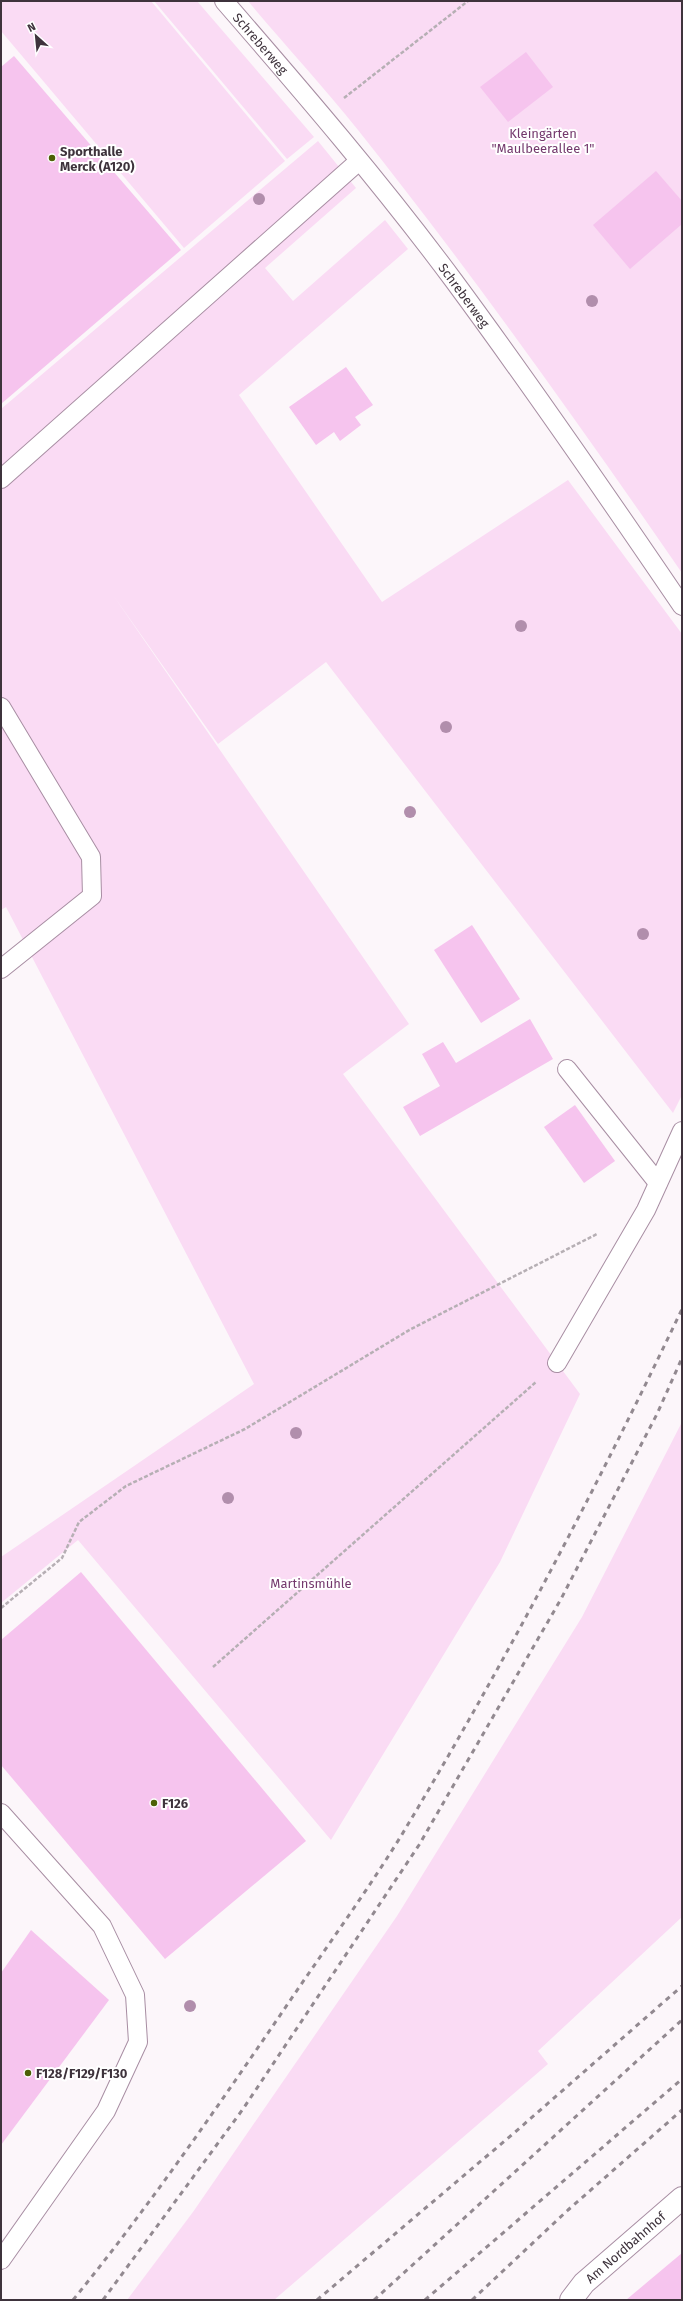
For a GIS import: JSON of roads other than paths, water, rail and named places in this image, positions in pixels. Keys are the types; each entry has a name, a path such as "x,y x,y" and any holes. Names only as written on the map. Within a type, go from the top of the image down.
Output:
{"street":[{"name":"Am Nordbahnhof","path":"571,2300 584,2283 682,2198"}],"lane":[{"name":"Schreberweg","path":"224,1 322,115 453,280 580,456 682,606"},
{"path":"1,479 359,161"},
{"path":"1,707 91,857 92,896 1,969"},
{"path":"567,1070 658,1183"},
{"path":"557,1363 646,1210 682,1131"},
{"path":"1,1812 102,1926 135,1995 138,2042 106,2111 1,2260"}],"railway":[{"path":"73,2300 155,2194 207,2121 358,1902 401,1836 476,1707 548,1576 682,1309"},
{"path":"103,2300 243,2109 419,1845 561,1599 657,1414 682,1358"},
{"path":"317,2300 514,2133 682,1986"},
{"path":"374,2300 682,2020"},
{"path":"425,2300 682,2079"},
{"path":"472,2300 568,2210 682,2110"}],"place":[{"name":"Sporthalle Merck (A120)","path":"52,158"},
{"name":"F126","path":"154,1803"},
{"name":"F128/F129/F130","path":"28,2073"}],"park label":[{"name":"Kleingärten \"Maulbeerallee 1\"","path":"543,140"},
{"name":"Martinsmühle","path":"311,1583"}]}
